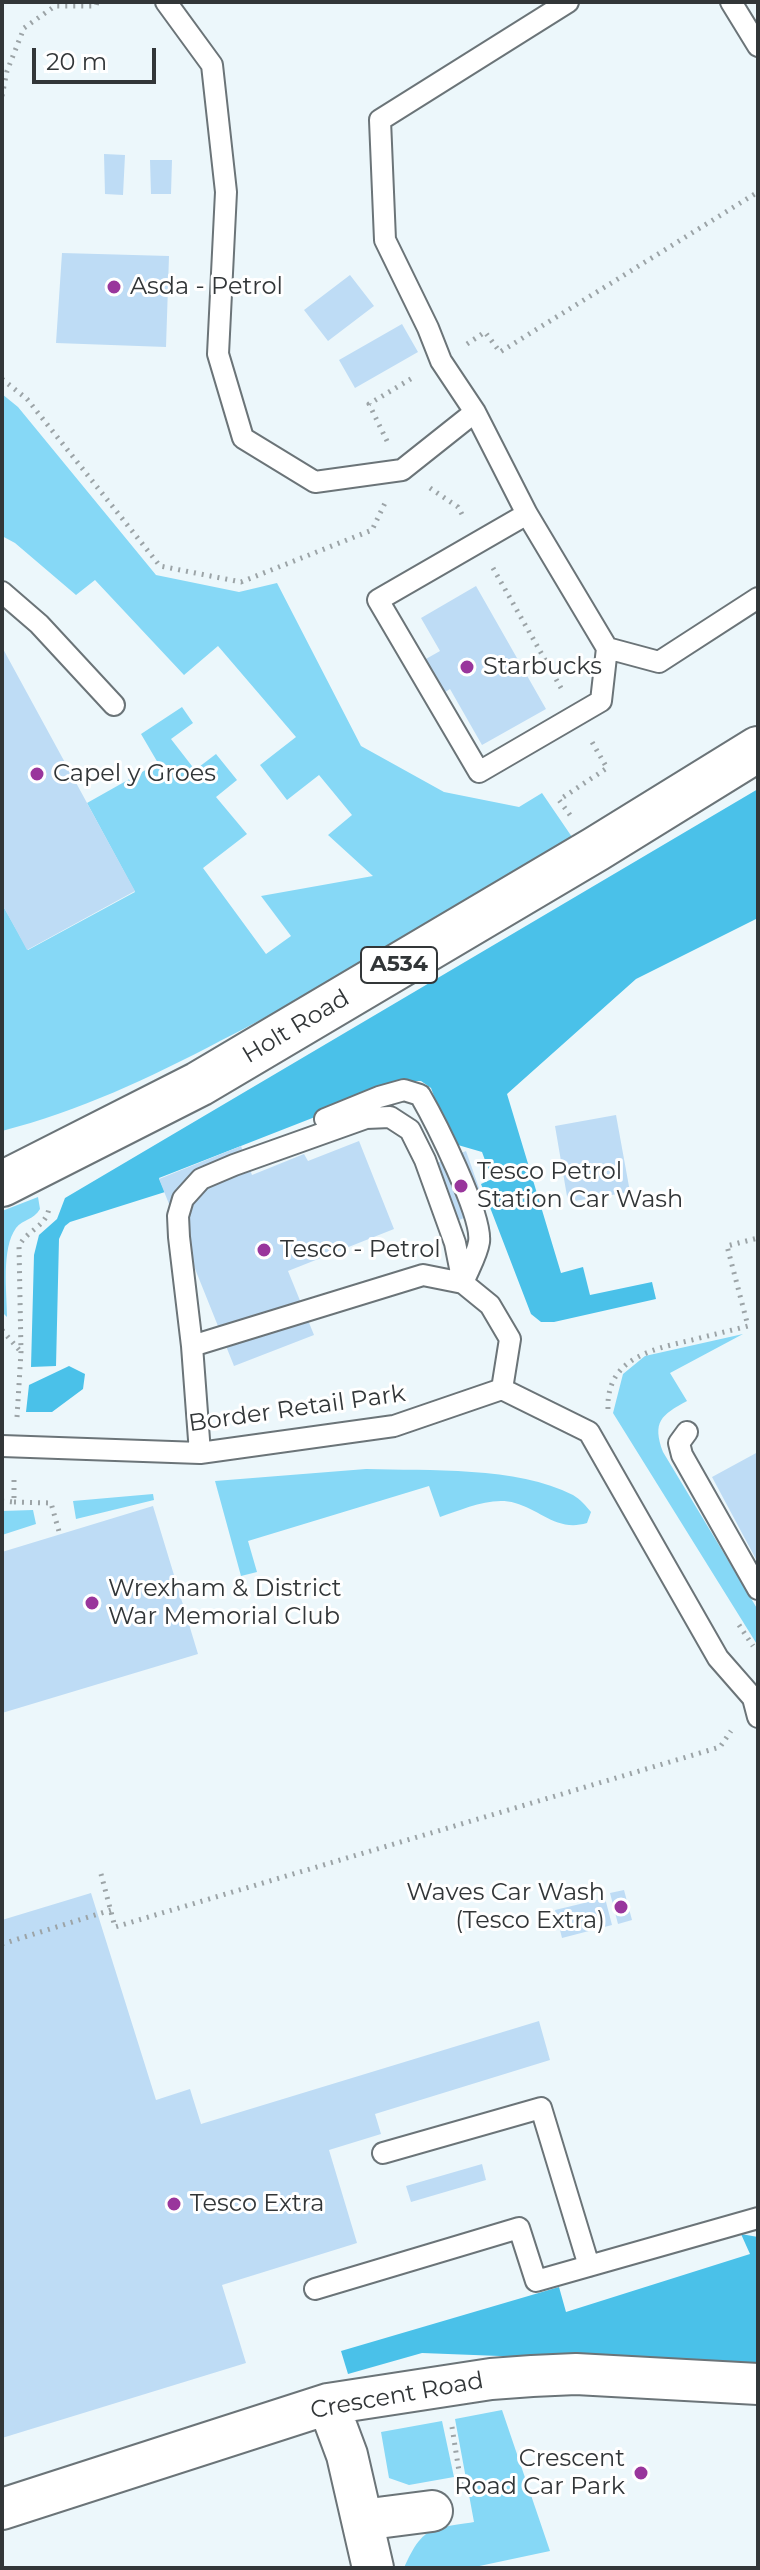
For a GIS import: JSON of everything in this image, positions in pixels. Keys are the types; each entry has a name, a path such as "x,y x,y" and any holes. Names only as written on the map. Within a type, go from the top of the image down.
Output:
{"main road":[{"name":"Holt Road","path":"12,1173 199,1084 758,749"}],"street":[{"name":"Crescent Road","path":"2,2509 328,2404 491,2379 532,2376 576,2374 758,2384"},
{"path":"328,2404 347,2455 373,2568"},
{"path":"362,2520 432,2511"}],"lane":[{"path":"166,2 212,65 226,192 218,354 243,438 315,482 402,470 475,412"},
{"path":"527,514 378,600 479,772 601,701 607,648 527,514 475,412 441,361 385,240 380,120 568,2"},
{"path":"731,2 758,46"},
{"path":"2,592 39,624 114,705"},
{"path":"607,648 659,662 758,598"},
{"path":"276,1150 301,1129 379,1097 404,1090 420,1095 434,1119 474,1214 479,1240 463,1283"},
{"path":"200,1453 178,1216 183,1199 201,1179 366,1118 390,1117 410,1130 425,1160 455,1243 463,1283"},
{"path":"192,1346 423,1275 463,1283 490,1305 510,1339 502,1389 589,1432 718,1658 755,1708"},
{"name":"Border Retail Park","path":"8,1446 200,1453 394,1426 502,1389"},
{"path":"687,1432 679,1443 682,1455 758,1589"},
{"path":"383,2153 541,2108 589,2266"},
{"path":"315,2289 519,2228 536,2281 758,2218"}],"path":[{"path":"2,96 7,71 24,28 55,6 96,6 97,2"},
{"path":"607,768 458,507 402,470 369,404 485,332 500,352 758,192"},
{"path":"2,379 27,399 160,566 241,582 372,530 402,470"},
{"path":"8,1446 21,1352 19,1246 50,1212 12,1173"},
{"path":"2,1330 21,1352"},
{"path":"14,1502 51,1503 60,1535"},
{"path":"101,1874 115,1927 720,1747 755,1708"},
{"path":"2,1944 111,1910"}],"shaded area":[{"path":"2,394 18,407 156,575 239,592 277,583 361,746 444,792 519,807 542,793 572,837 354,968 194,1055 86,1103 2,1131 2,904 28,950 135,892 87,803 158,763 141,734 182,707 193,723 171,739 195,770 216,754 237,780 216,797 247,834 203,868 266,954 291,936 261,896 373,876 328,835 352,815 319,775 287,800 260,765 296,737 218,646 184,675 95,580 76,595 15,543 2,536"},
{"path":"758,789 758,918 636,979 507,1094 561,1273 583,1267 590,1295 652,1282 656,1299 554,1322 541,1322 531,1314 481,1184 492,1179 482,1152 451,1143 431,1088 421,1081 407,1081 159,1178 165,1192 70,1222 59,1239 56,1366 31,1367 34,1255 39,1235 57,1219 65,1198"},
{"path":"38,1197 40,1209 16,1228 8,1247 7,1317 2,1312 2,1211"},
{"path":"743,1334 670,1373 687,1401 665,1415 658,1433 663,1452 758,1610 758,1646 613,1413 623,1374 645,1356"},
{"path":"69,1366 85,1374 83,1389 52,1412 26,1412 29,1385"},
{"path":"366,1469 444,1470 526,1479 573,1495 591,1512 587,1523 567,1525 524,1506 496,1501 440,1517 429,1486 248,1541 257,1572 241,1576 215,1481"},
{"path":"153,1494 154,1500 76,1519 73,1501"},
{"path":"33,1510 36,1524 2,1535 2,1511"},
{"path":"741,2234 758,2237 758,2366 422,2353 348,2374 341,2351 559,2287 566,2312 750,2254"},
{"path":"502,2410 550,2551 470,2568 404,2568 417,2544 430,2532 474,2522 455,2419"},
{"path":"442,2421 454,2477 409,2485 389,2478 381,2432"}],"building":[{"path":"104,154 125,155 123,195 105,194"},
{"path":"150,160 172,160 171,194 151,194"},
{"path":"62,253 169,256 166,347 56,343"},
{"path":"350,275 374,306 328,341 304,310"},
{"path":"402,324 418,352 355,388 339,360"},
{"name":"Starbucks","path":"476,586 546,709 482,745 450,689 429,702 410,668 440,651 421,618"},
{"name":"Capel y Groes","path":"2,647 135,891 27,950 2,904"},
{"path":"616,1115 630,1192 568,1202 555,1126"},
{"name":"Tesco - Petrol","path":"359,1141 394,1229 288,1271 314,1335 234,1366 159,1179 241,1146 252,1175 304,1154 308,1161"},
{"name":"Tesco Petrol Station Car Wash","path":"466,1151 486,1208 457,1221 435,1164"},
{"path":"758,1452 758,1563 712,1477"},
{"name":"Wrexham & District War Memorial Club","path":"153,1506 198,1654 2,1713 2,1552"},
{"name":"Waves Car Wash (Tesco Extra)","path":"624,1890 632,1920 618,1924 610,1893"},
{"name":"Tesco Extra","path":"91,1893 156,2100 190,2089 201,2124 539,2021 550,2060 375,2114 381,2134 329,2150 357,2243 222,2285 246,2363 2,2438 2,1920"},
{"path":"605,1898 612,1925 562,1938 555,1910"},
{"path":"482,2164 486,2180 411,2202 406,2186"}],"place":[{"name":"Asda - Petrol","path":"114,287"},
{"name":"Starbucks","path":"467,667"},
{"name":"Capel y Groes","path":"37,774"},
{"name":"Tesco Petrol Station Car Wash","path":"461,1186"},
{"name":"Tesco - Petrol","path":"264,1250"},
{"name":"Wrexham & District War Memorial Club","path":"92,1603"},
{"name":"Waves Car Wash (Tesco Extra)","path":"621,1907"},
{"name":"Tesco Extra","path":"174,2204"},
{"name":"Crescent Road Car Park","path":"641,2473"}]}
